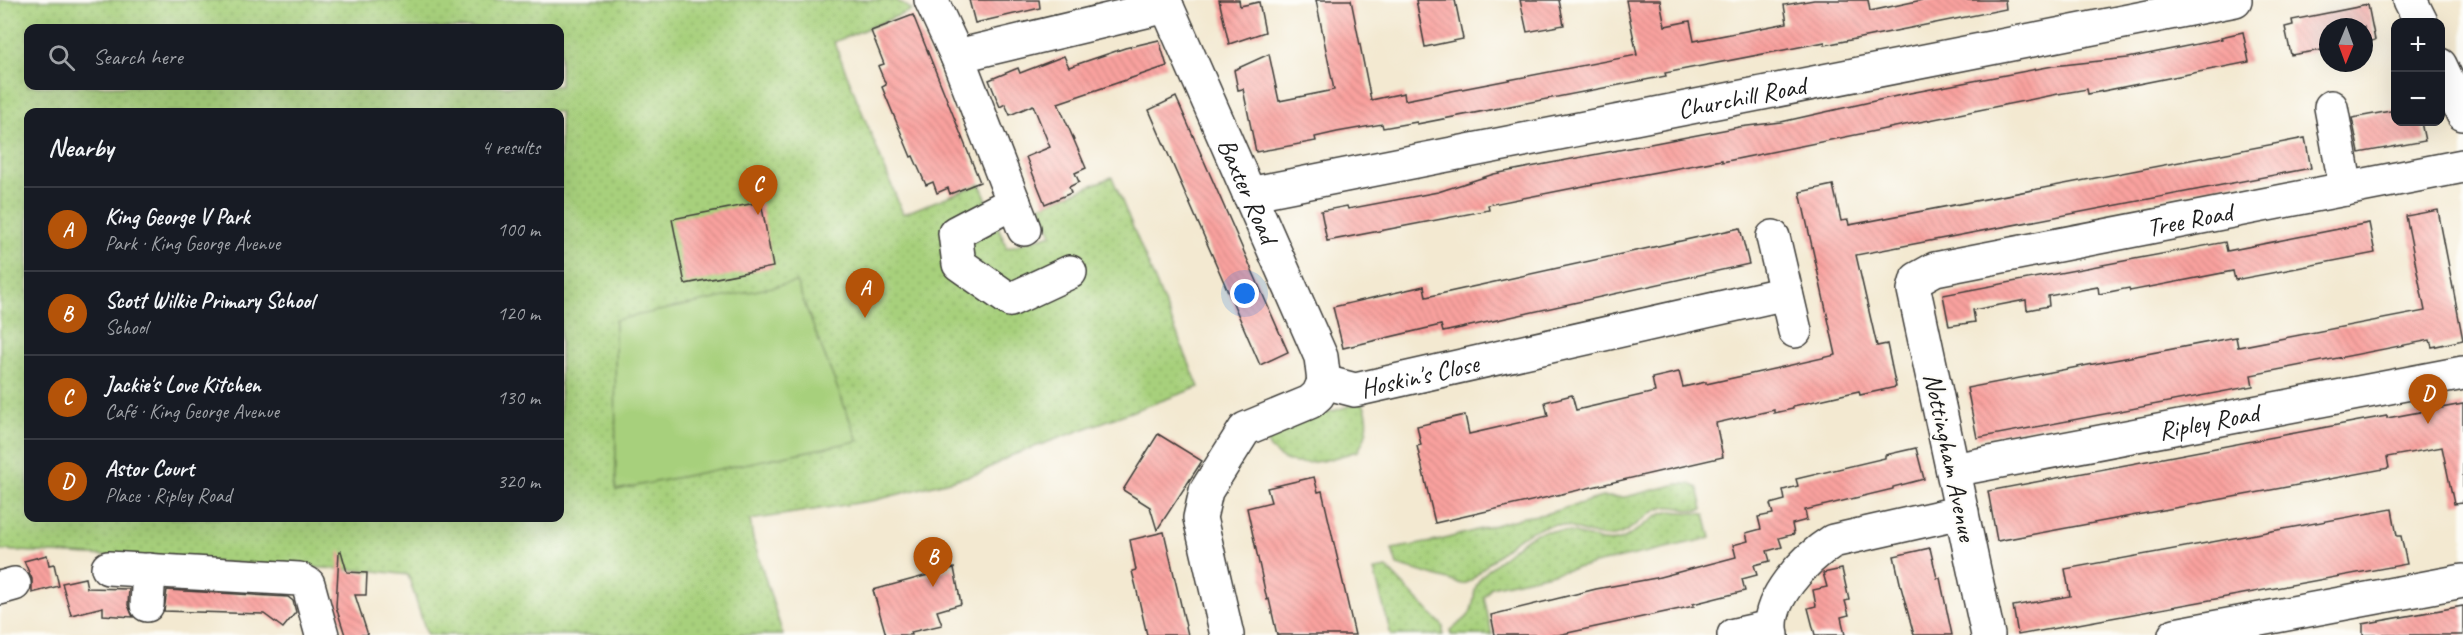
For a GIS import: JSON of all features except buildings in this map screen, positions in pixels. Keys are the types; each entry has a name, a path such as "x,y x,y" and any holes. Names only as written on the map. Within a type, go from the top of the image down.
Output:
{"street":[{"path":"932,0 957,56 1019,215 955,232 959,264 1010,300 1070,272"},
{"name":"Churchill Road","path":"1249,194 2235,0"},
{"path":"2410,0 2419,18"},
{"path":"957,56 1166,3"},
{"name":"Baxter Road","path":"1166,3 1321,357 1324,382"},
{"path":"2443,72 2463,114"},
{"path":"2331,107 2346,189"},
{"name":"Tree Road","path":"1917,279 1935,269 2463,166"},
{"path":"1773,237 1795,331"},
{"name":"Nottingham Avenue","path":"1917,279 1914,290 1988,635"},
{"name":"Hoskin's Close","path":"1227,635 1200,518 1206,491 1245,429 1310,402 1318,395 1324,382 1355,390 1786,293"},
{"name":"Ripley Road","path":"1953,470 2463,373"},
{"path":"1734,635 1771,631 1779,598 1816,551 1833,541 1962,512"},
{"path":"108,568 299,579 308,584 322,635"},
{"path":"147,605 149,570"},
{"path":"2175,635 2463,581"}],"green space":[{"path":"0,0 896,0 912,10 834,42 903,214 980,184 1007,248 1052,234 1040,206 1112,177 1199,387 1010,456 980,473 876,500 750,520 753,539 783,635 427,635 408,575 376,571 0,550"},
{"path":"796,282 858,441 616,490 615,320"},
{"path":"1362,402 1367,415 1368,427 1358,451 1318,462 1292,462 1281,458 1272,450 1264,437 1278,428"},
{"path":"1678,484 1690,484 1698,488 1703,509 1694,511 1667,507 1659,509 1627,531 1608,537 1565,526 1552,525 1538,528 1512,543 1469,582 1462,584 1397,565 1392,549 1437,541 1602,497 1625,497"},
{"path":"1671,511 1705,514 1711,538 1491,587 1484,597 1492,635 1451,635 1450,630 1464,620 1471,611 1479,580 1501,558 1534,534 1549,531 1566,532 1603,541 1620,540 1658,516"},
{"path":"1387,568 1443,626 1443,635 1391,635 1374,570"}],"place":[{"name":"Jackie's Love Kitchen","path":"758,215"},
{"name":"King George V Park","path":"865,318"},
{"name":"Astor Court","path":"2428,424"},
{"name":"Scott Wilkie Primary School","path":"933,587"}]}
